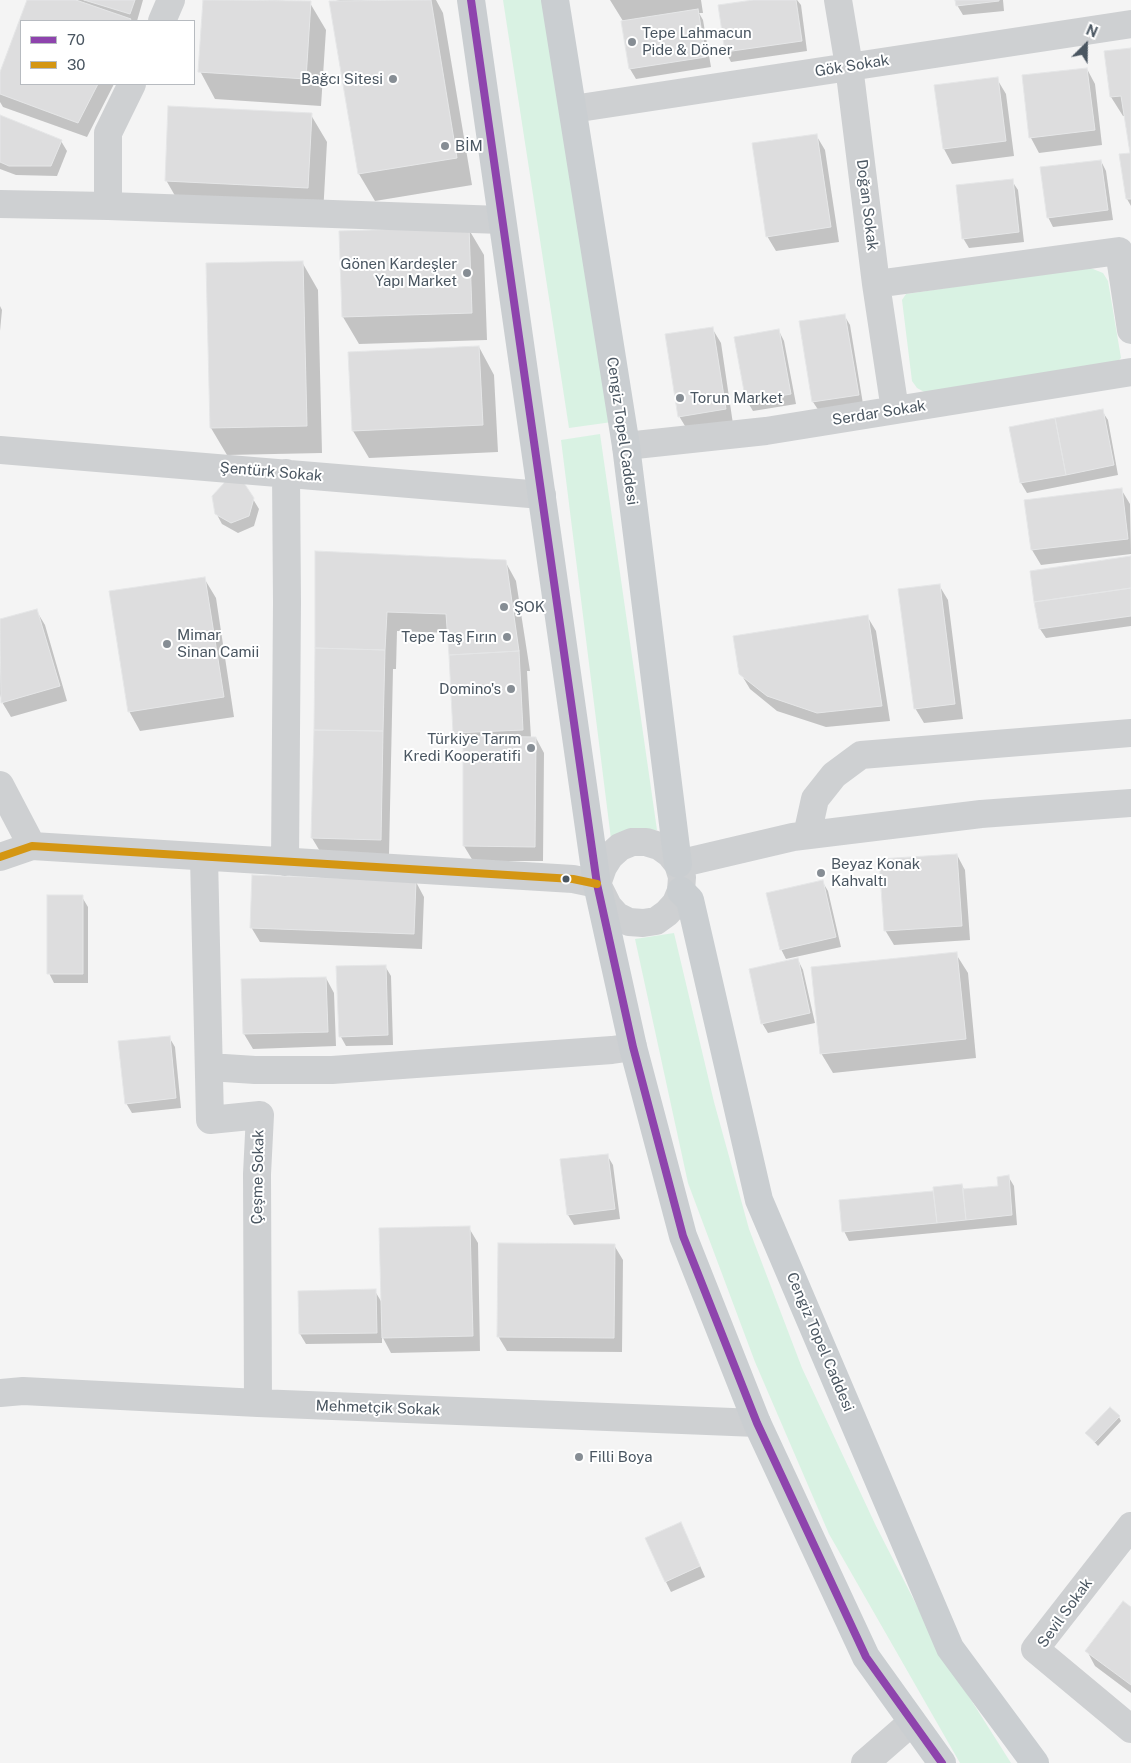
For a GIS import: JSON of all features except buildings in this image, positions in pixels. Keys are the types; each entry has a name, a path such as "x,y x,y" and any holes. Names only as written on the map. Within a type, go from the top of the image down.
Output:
{"main road":[{"path":"471,0 597,884 633,1046 683,1236 757,1423 866,1657 942,1763"},
{"name":"Cengiz Topel Caddesi","path":"556,0 626,446 678,864"},
{"name":"Cengiz Topel Caddesi","path":"681,891 690,900 759,1200 950,1648 1034,1763"}],"street":[{"path":"162,20 171,0"},
{"name":"Doğan Sokak","path":"838,0 850,66 876,284 895,410"},
{"name":"Gök Sokak","path":"572,109 1131,24"},
{"path":"108,206 108,133 132,85"},
{"path":"0,204 501,220"},
{"path":"876,284 1119,251 1131,330"},
{"name":"Serdar Sokak","path":"626,446 766,431 1131,372"},
{"name":"Şentürk Sokak","path":"0,450 542,495"},
{"path":"285,862 286,473"},
{"path":"807,835 815,799 834,775 861,755 1131,733"},
{"path":"0,784 32,846"},
{"path":"678,864 792,837 981,814 1131,803"},
{"path":"632,842 646,842 659,846 670,854 678,864 682,877 681,891 676,903 656,921 643,923 629,922 617,916 608,906 597,884 603,867 610,856 620,847 632,842"},
{"path":"0,857 32,846 573,879 597,884"},
{"name":"Çeşme Sokak","path":"204,857 210,1120 260,1115 257,1174 258,1403"},
{"path":"209,1067 255,1070 332,1070 612,1050 633,1046"},
{"name":"Mehmetçik Sokak","path":"0,1392 23,1390 258,1403 757,1423"},
{"name":"Sevil Sokak","path":"1131,1526 1035,1649 1131,1729"},
{"path":"865,1763 912,1722"}],"green space":[{"path":"503,0 547,0 612,422 569,428"},
{"path":"1088,267 1103,273 1108,281 1121,358 1113,366 928,394 917,388 912,381 902,300 906,294"},
{"path":"600,434 657,830 611,839 561,440"},
{"path":"674,933 714,1102 749,1229 802,1368 876,1526 940,1651 1011,1763 960,1763 829,1534 755,1362 688,1183 635,939"}],"transit line":[{"name":"70","path":"471,0 597,884 633,1047 683,1236 757,1423 866,1657 942,1763"},
{"name":"30","path":"0,857 32,846 573,879 597,884"}],"place":[{"name":"Tepe Lahmacun Pide & Döner","path":"632,42"},
{"name":"Bağcı Sitesi","path":"393,79"},
{"name":"BİM","path":"445,146"},
{"name":"Gönen Kardeşler Yapı Market","path":"467,273"},
{"name":"Torun Market","path":"680,398"},
{"name":"ŞOK","path":"504,607"},
{"name":"Tepe Taş Fırın","path":"507,637"},
{"name":"Mimar Sinan Camii","path":"167,644"},
{"name":"Domino's","path":"511,689"},
{"name":"Türkiye Tarım Kredi Kooperatifi","path":"531,748"},
{"name":"Beyaz Konak Kahvaltı","path":"821,873"},
{"name":"Filli Boya","path":"579,1457"}]}
